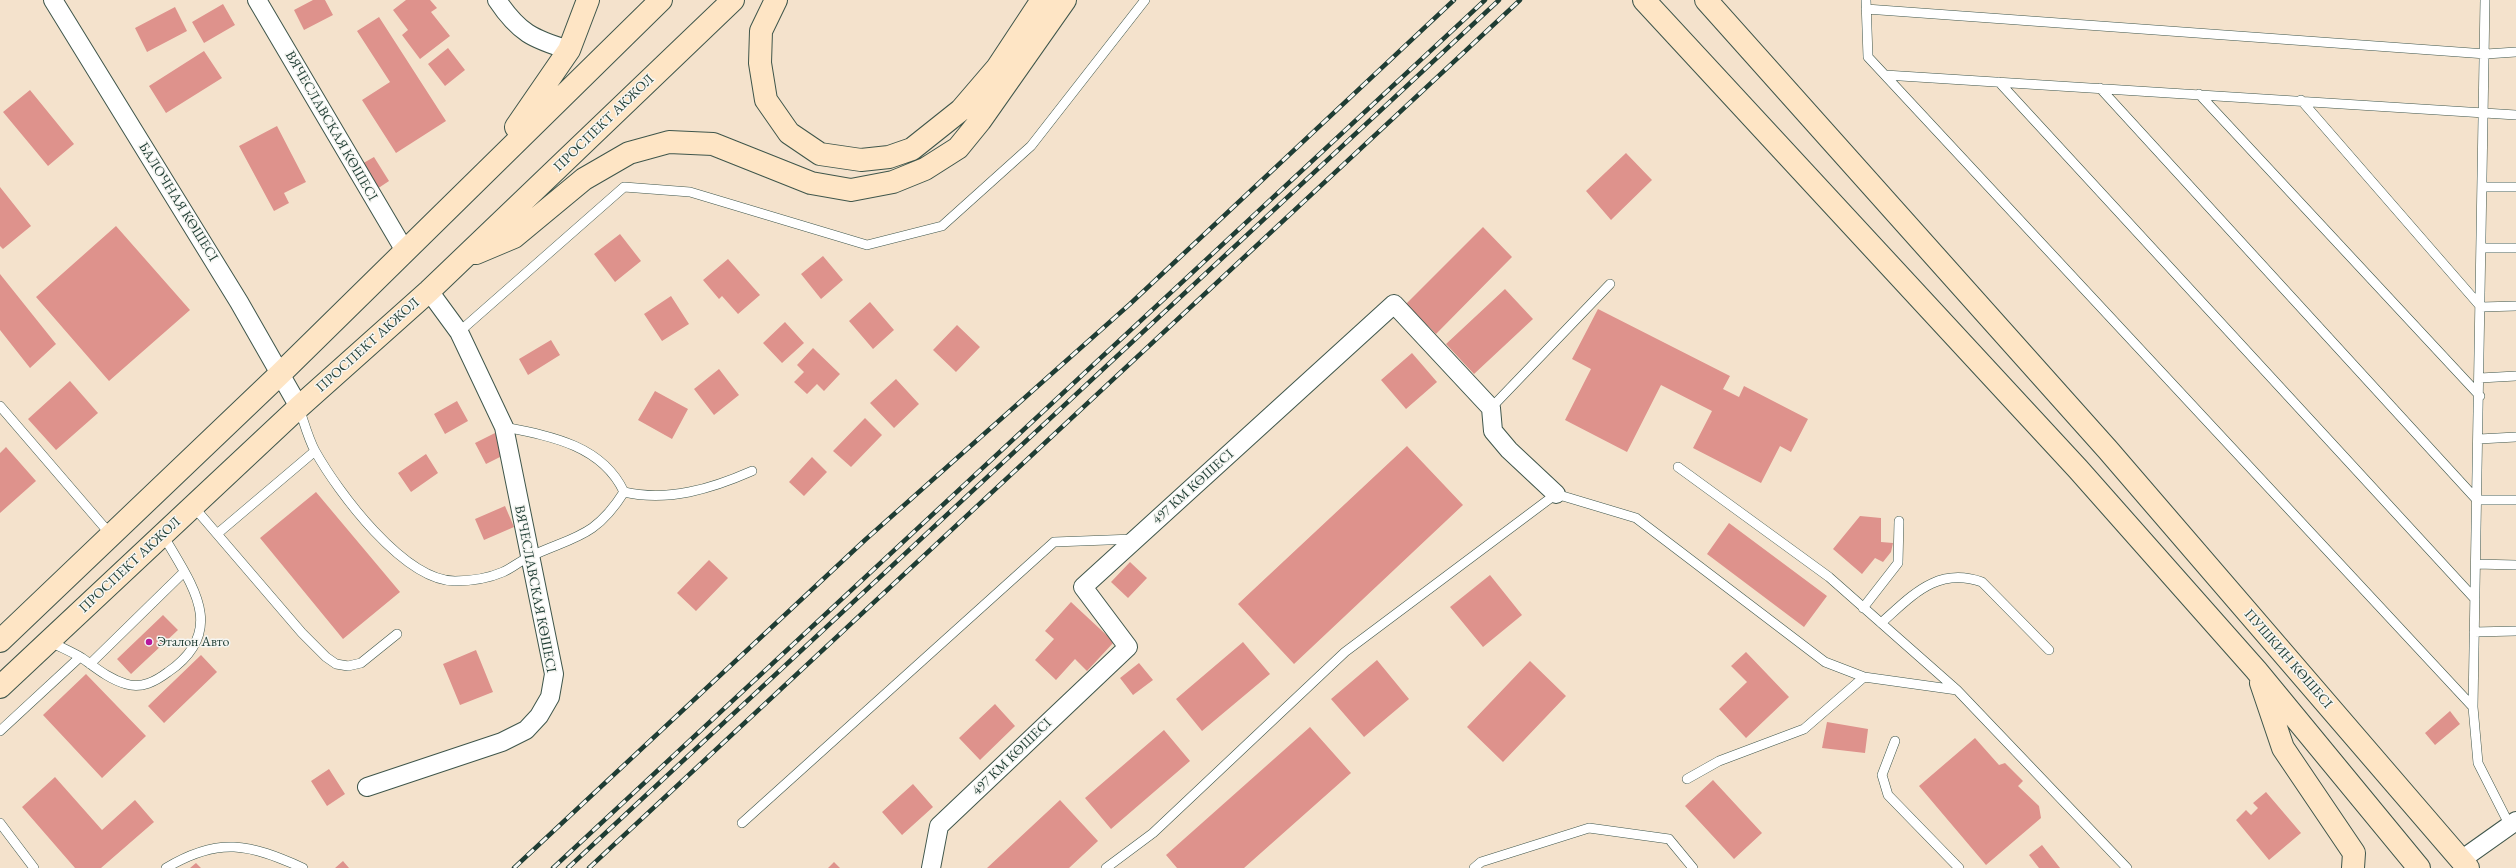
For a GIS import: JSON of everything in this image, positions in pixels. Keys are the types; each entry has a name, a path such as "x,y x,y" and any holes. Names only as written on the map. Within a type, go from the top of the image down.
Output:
{"main road":[{"path":"486,171 569,50 588,0"},
{"path":"0,642 280,374 661,0"},
{"name":"ПРОСПЕКТ АКЖОЛ","path":"0,687 299,407 429,290 733,0"},
{"path":"776,0 761,31 760,63 766,100 789,133 820,154 861,160 889,157 912,149 961,110 997,68 1042,0"},
{"path":"463,258 514,237 584,179 629,153 669,142 712,144 811,183 851,190 893,182 925,169 958,148 980,121 1065,0"},
{"name":"ПУШКИН КӨШЕСІ","path":"1706,0 2108,450 2460,865"},
{"path":"1644,1 2078,469 2256,670 2419,868"},
{"path":"2256,670 2283,748 2354,854 2354,868"}],"street":[{"name":"БАЛОЧНАЯ КӨШЕСІ","path":"53,0 239,302 299,407"},
{"name":"ВЯЧЕСЛАВСКАЯ КӨШЕСІ","path":"257,0 405,251"},
{"path":"497,0 511,20 537,40 569,50"},
{"name":"ВЯЧЕСЛАВСКАЯ КӨШЕСІ","path":"367,787 502,742 526,730 539,716 550,697 554,674 529,557 504,427 476,363 459,332 429,290"},
{"name":"497 КМ КӨШЕСІ","path":"931,868 939,826 1128,647 1083,587 1394,304 1491,408"},
{"path":"1491,408 1492,431 1509,450 1556,494"},
{"path":"2460,865 2513,824"}],"lane":[{"path":"459,332 624,187 690,192 867,245 942,226 1031,146 1145,0"},
{"path":"2486,0 2484,188 2473,706 2478,764 2513,824"},
{"path":"2473,706 1868,57 1866,5 2486,54 2516,52"},
{"path":"1885,75 2302,100 2485,112 2516,116"},
{"path":"1999,82 2475,599"},
{"path":"2100,88 2477,500 2516,500"},
{"path":"2199,94 2480,396"},
{"path":"2302,100 2481,307"},
{"path":"2484,188 2516,187"},
{"path":"2482,248 2516,248"},
{"path":"1491,408 1610,284"},
{"path":"2481,307 2516,306"},
{"path":"2480,378 2516,376"},
{"path":"0,406 111,535"},
{"path":"299,407 315,451 370,525 412,567 433,576 454,581 485,578 502,572 529,557 564,544 589,531 611,513 624,492"},
{"path":"504,427 536,434 583,449 602,461 617,476 624,492"},
{"path":"2479,439 2516,437"},
{"path":"217,534 315,451"},
{"path":"1678,468 1829,577 1957,690 2127,868"},
{"path":"624,492 645,497 660,497 722,484 752,471"},
{"path":"1106,868 1153,834 1345,652 1556,494 1636,518 1825,662 1864,677 1957,690"},
{"path":"193,506 302,633 326,657 336,664 348,666 361,663 396,634"},
{"path":"1863,608 1898,563 1899,521"},
{"path":"49,642 80,657 104,675 127,685 141,686 158,680 177,666 199,638 202,622 199,605 184,572 163,535"},
{"path":"742,823 1054,542 1135,539"},
{"path":"2476,564 2516,565"},
{"path":"90,664 184,572"},
{"path":"1881,623 1919,589 1941,579 1968,577 1982,582 2049,650"},
{"path":"2474,632 2516,631"},
{"path":"0,731 80,657"},
{"path":"1687,778 1719,761 1804,729 1864,677"},
{"path":"1895,741 1882,775 1888,795 1959,868"},
{"path":"0,823 34,868"},
{"path":"1474,868 1481,862 1589,828 1669,839 1693,868"},
{"path":"166,868 182,859 214,847 231,846 252,848 303,868"}],"building":[{"path":"313,0 325,0 333,15 304,30 294,10"},
{"path":"406,0 430,0 437,8 431,12 450,36 420,59 402,35 408,30 393,10"},
{"path":"223,4 235,25 204,43 192,22"},
{"path":"175,7 187,31 147,52 135,28"},
{"path":"379,17 446,121 396,153 362,100 390,82 357,31"},
{"path":"448,48 465,70 445,86 428,64"},
{"path":"204,51 222,78 166,113 149,86"},
{"path":"30,90 74,144 48,166 3,112"},
{"path":"277,126 306,182 284,193 289,203 274,211 239,146"},
{"path":"1626,153 1652,180 1611,220 1586,191"},
{"path":"374,157 389,181 374,191 360,165"},
{"path":"0,187 31,226 3,249 0,246"},
{"path":"116,226 190,310 109,381 36,297"},
{"path":"1483,227 1512,257 1436,334 1406,304"},
{"path":"620,234 641,261 615,282 594,254"},
{"path":"823,256 843,280 821,299 801,274"},
{"path":"728,259 760,295 738,314 722,296 719,299 703,280"},
{"path":"0,274 56,344 30,368 0,330"},
{"path":"1505,289 1533,319 1474,374 1446,344"},
{"path":"671,296 689,324 662,341 644,314"},
{"path":"870,302 894,330 873,349 849,321"},
{"path":"1598,309 1730,376 1723,389 1739,397 1744,386 1808,419 1791,452 1780,446 1761,483 1693,448 1712,411 1661,385 1627,452 1565,420 1591,369 1572,359"},
{"path":"785,322 804,343 782,363 763,343"},
{"path":"957,325 980,347 956,372 933,350"},
{"path":"551,340 560,355 528,375 519,359"},
{"path":"813,348 840,374 824,391 817,384 807,394 794,382 804,372 797,365"},
{"path":"1412,353 1437,382 1406,409 1381,380"},
{"path":"719,369 739,395 714,415 694,389"},
{"path":"896,379 919,404 894,428 870,403"},
{"path":"70,381 98,413 56,450 28,419"},
{"path":"655,391 688,409 672,439 638,420"},
{"path":"457,401 468,421 445,434 434,414"},
{"path":"865,418 882,435 851,467 833,451"},
{"path":"495,433 506,454 486,464 475,443"},
{"path":"1407,446 1463,505 1294,664 1238,604"},
{"path":"6,447 36,481 0,513 0,453"},
{"path":"426,454 438,473 411,492 398,473"},
{"path":"812,457 827,472 804,496 789,482"},
{"path":"316,492 400,592 343,639 260,538"},
{"path":"505,506 514,527 484,540 475,519"},
{"path":"1860,516 1881,518 1881,542 1893,543 1891,552 1883,562 1875,558 1862,574 1833,549"},
{"path":"1729,523 1827,596 1804,627 1707,554"},
{"path":"709,560 728,578 696,611 677,593"},
{"path":"1130,562 1147,578 1128,598 1111,582"},
{"path":"1490,575 1522,615 1483,647 1450,607"},
{"path":"1071,602 1114,642 1087,671 1075,659 1056,680 1035,660 1054,639 1045,631"},
{"path":"163,615 178,630 131,674 117,659"},
{"path":"1243,642 1270,674 1202,731 1176,699"},
{"path":"476,650 493,692 460,705 443,664"},
{"path":"1746,652 1789,697 1746,738 1719,709 1747,682 1731,666"},
{"path":"201,655 217,672 164,723 148,706"},
{"path":"1377,660 1409,699 1364,737 1331,699"},
{"path":"1530,661 1566,696 1503,762 1467,727"},
{"path":"1139,663 1153,680 1133,695 1120,678"},
{"path":"86,674 146,736 102,778 43,715"},
{"path":"995,704 1015,726 980,760 959,738"},
{"path":"2450,711 2460,724 2435,745 2425,733"},
{"path":"1827,722 1868,729 1865,753 1822,748"},
{"path":"1310,727 1351,773 1244,868 1177,868 1166,855"},
{"path":"1164,730 1190,761 1111,829 1085,798"},
{"path":"1975,738 1999,765 2005,763 2023,781 2018,786 2039,806 2041,818 1986,865 1919,786"},
{"path":"329,769 345,794 327,806 311,781"},
{"path":"55,777 102,830 135,800 154,822 101,868 75,868 22,807"},
{"path":"1713,780 1762,833 1734,859 1685,806"},
{"path":"913,784 933,807 902,835 882,812"},
{"path":"2266,792 2301,833 2269,860 2236,820 2246,810 2251,815 2258,808 2253,803"},
{"path":"1060,800 1098,841 1069,868 987,868"},
{"path":"2042,845 2060,868 2039,868 2029,855"},
{"path":"343,861 349,868 335,868"},
{"path":"834,862 840,868 828,868"},
{"path":"196,863 201,868 190,868"}],"railway":[{"path":"514,868 865,540 1130,304 1454,0"},
{"path":"553,868 1485,0"},
{"path":"568,868 1499,0"},
{"path":"589,868 1520,0"}],"place":[{"name":"Эталон Авто","path":"149,642"}]}
